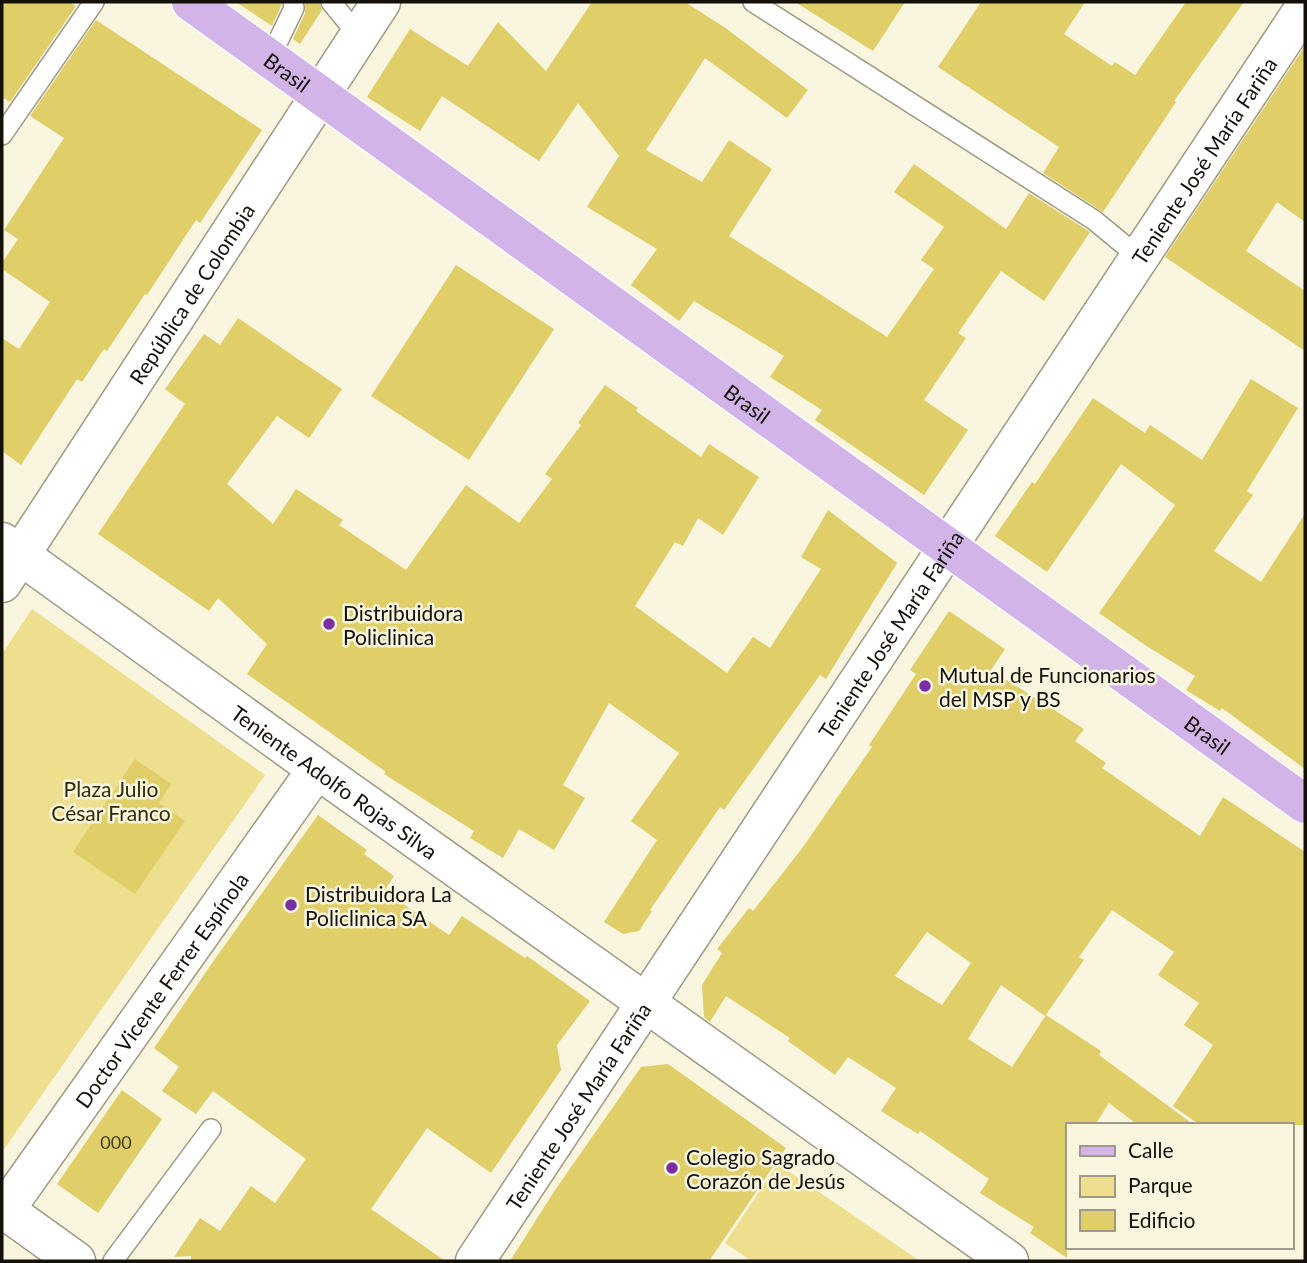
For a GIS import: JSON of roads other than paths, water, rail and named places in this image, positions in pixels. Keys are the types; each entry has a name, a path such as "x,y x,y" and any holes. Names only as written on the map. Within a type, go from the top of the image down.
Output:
{"main road":[{"name":"Brasil","path":"206,6 270,58 1305,804"}],"street":[{"name":"República de Colombia","path":"8,560 381,2"},
{"name":"Teniente José María Fariña","path":"475,1261 1305,8"},
{"name":"Teniente Adolfo Rojas Silva","path":"8,560 317,769 1010,1261"},
{"name":"Doctor Vicente Ferrer Espínola","path":"3,1209 317,769"},
{"path":"3,1209 76,1261"}],"lane":[{"path":"2,135 94,2"},
{"path":"270,58 294,8 293,2"},
{"path":"331,2 359,36"},
{"path":"753,2 1094,220 1140,258"},
{"path":"113,1261 211,1129"}],"place":[{"name":"Distribuidora Policlinica","path":"329,624"},
{"name":"Mutual de Funcionarios del MSP y BS","path":"925,686"},
{"name":"Distribuidora La Policlinica SA","path":"291,905"},
{"name":"Colegio Sagrado Corazón de Jesús","path":"672,1168"}],"park label":[{"name":"Plaza Julio César Franco","path":"111,800"}]}
